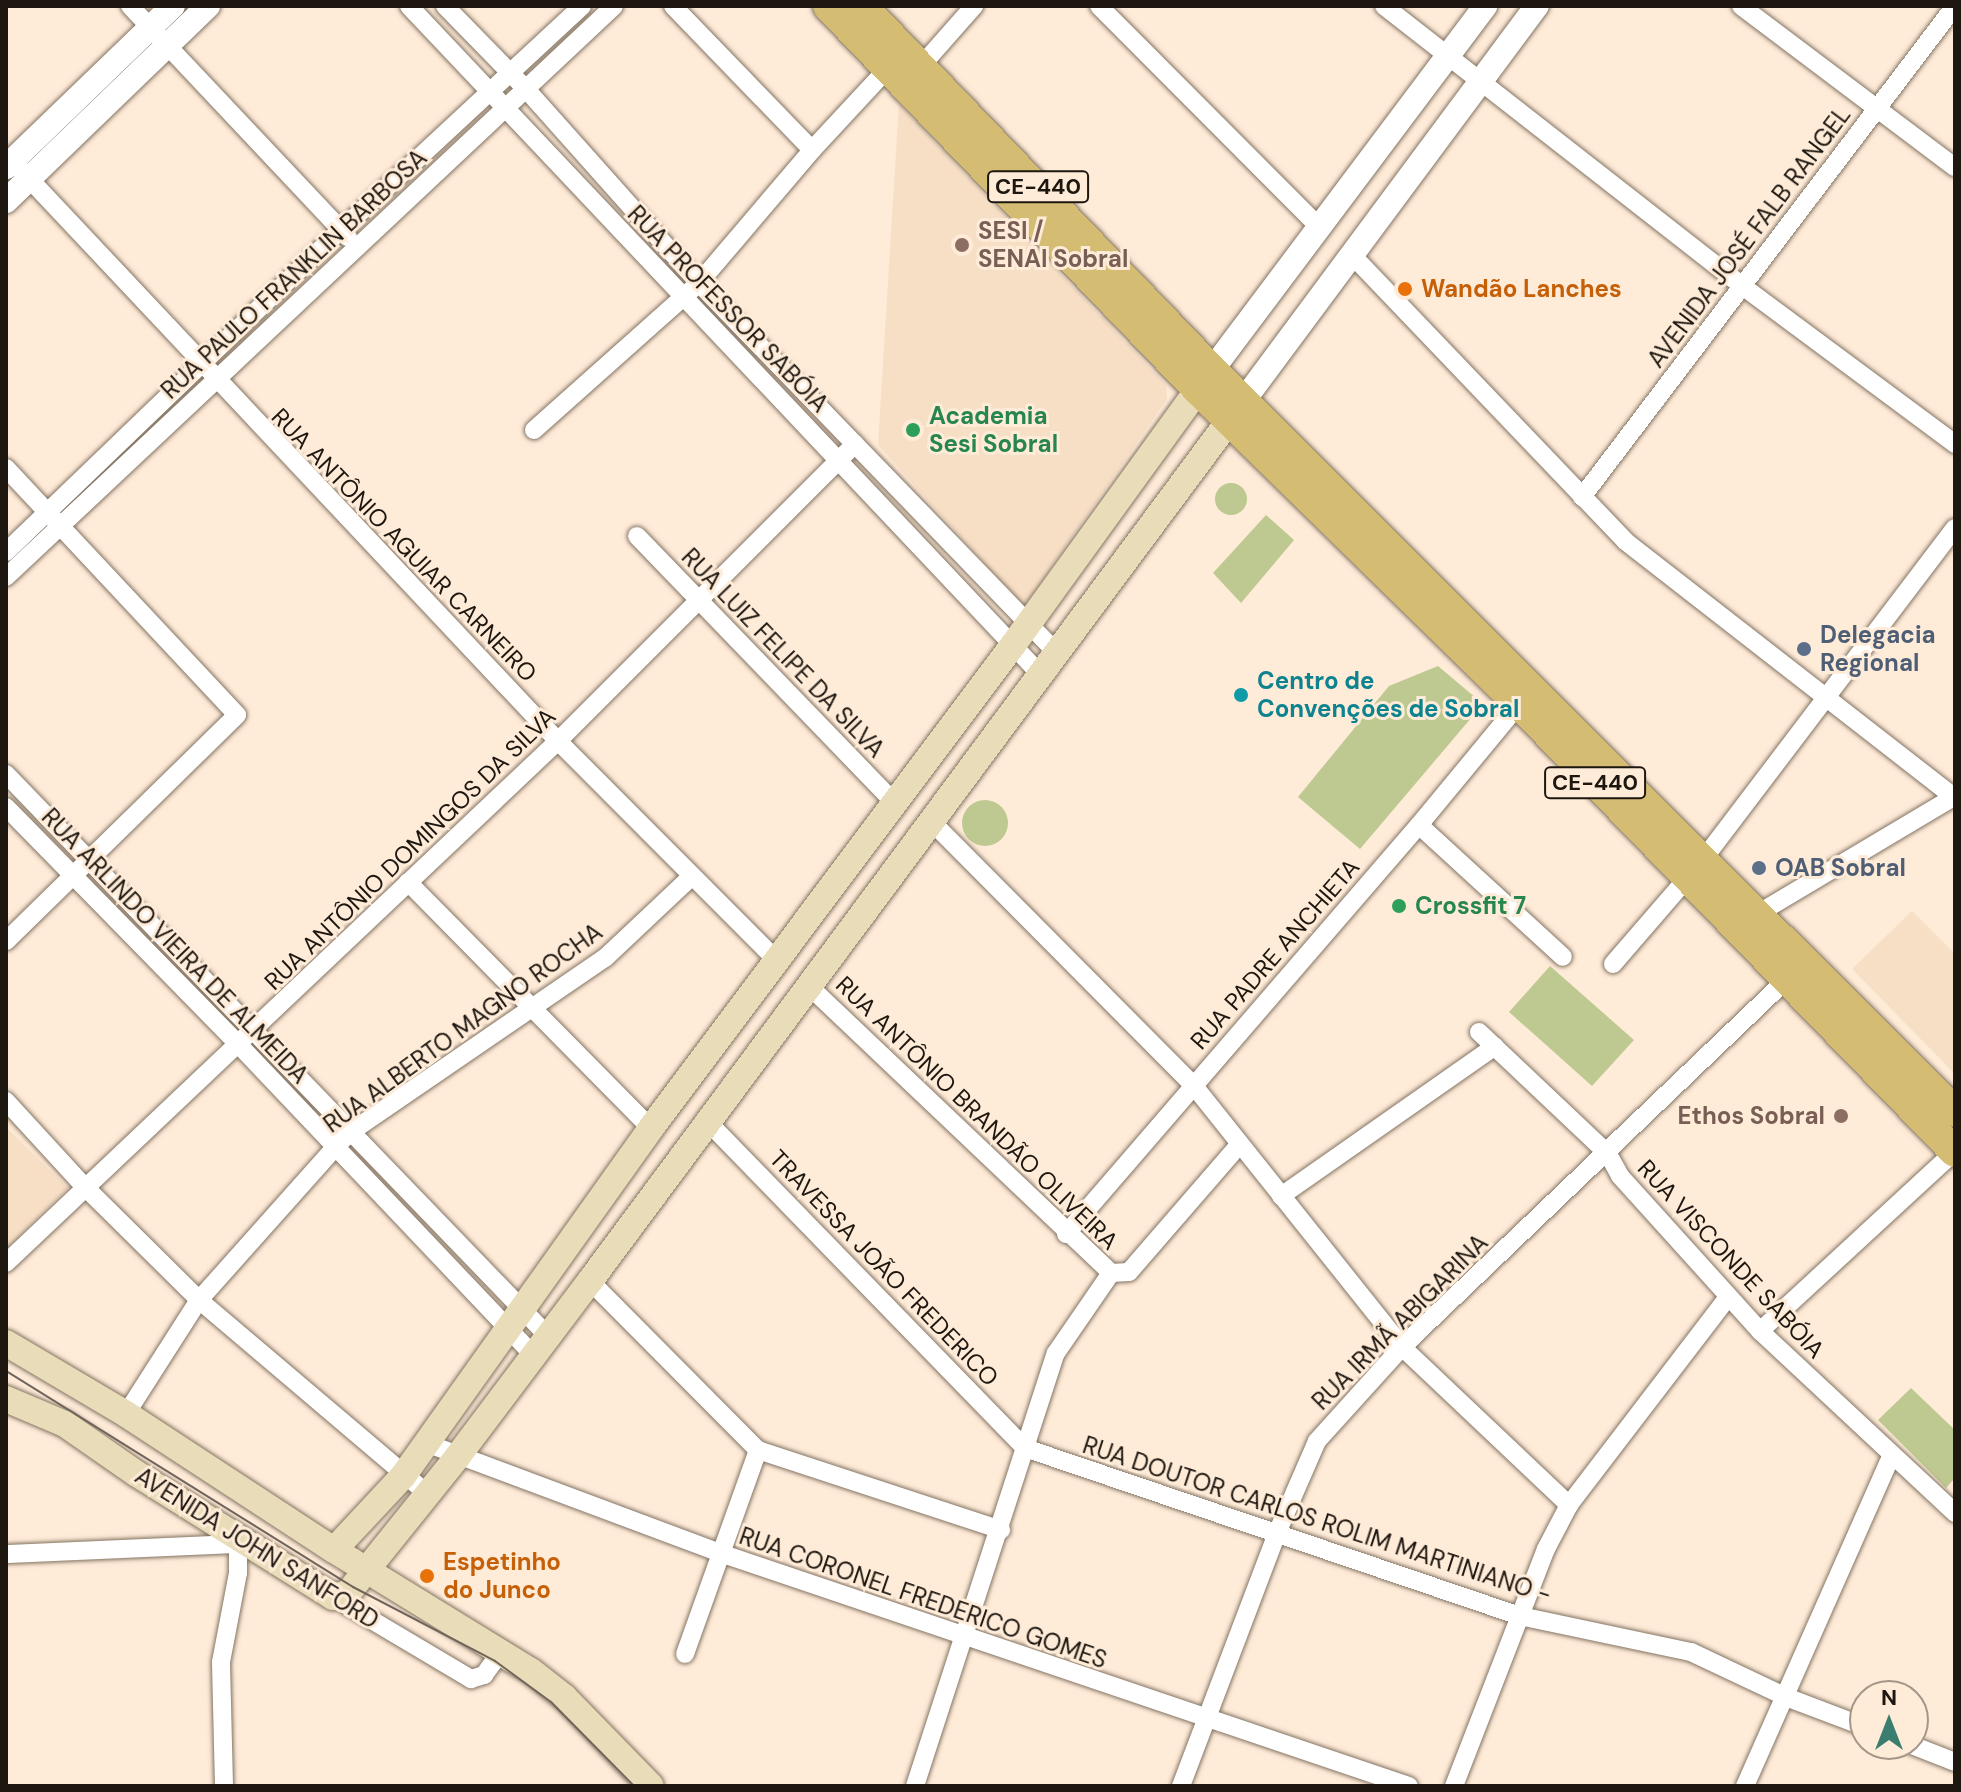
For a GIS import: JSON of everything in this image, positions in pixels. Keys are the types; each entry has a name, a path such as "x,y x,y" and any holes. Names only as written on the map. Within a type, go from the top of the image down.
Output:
{"main road":[{"name":"CE-440","path":"828,6 1695,869 1955,1112"},
{"name":"CE-440","path":"862,6 922,65 1205,380"},
{"path":"334,1550 403,1476 651,1128 1020,635 1205,380"},
{"name":"CE-440","path":"1237,410 1519,704 1695,869"},
{"path":"333,1597 348,1593 458,1456 1237,410"},
{"path":"816,908 849,933"},
{"name":"CE-440","path":"1747,920 1786,980 1955,1151"},
{"name":"AVENIDA JOHN SANFORD","path":"6,1343 126,1414 334,1550 501,1652 564,1697 651,1786"},
{"name":"AVENIDA JOHN SANFORD","path":"6,1399 65,1424 243,1544 333,1597"}],"street":[{"path":"130,6 357,248"},
{"path":"6,201 30,179 159,36 173,6"},
{"path":"8,160 159,36 208,6"},
{"name":"RUA PROFESSOR SABÓIA","path":"409,6 838,460 1020,635"},
{"name":"RUA PROFESSOR SABÓIA","path":"445,6 526,89 699,283 855,444 1020,635"},
{"name":"RUA PAULO FRANKLIN BARBOSA","path":"209,373 293,277 582,6"},
{"name":"RUA PAULO FRANKLIN BARBOSA","path":"6,577 53,519 209,373 309,293 614,6"},
{"path":"673,6 812,150"},
{"path":"922,65 974,6"},
{"path":"1099,6 1320,228"},
{"path":"1384,6 1483,79 1741,285 1955,444"},
{"path":"1205,380 1485,6"},
{"path":"1237,410 1537,6"},
{"path":"1741,6 1955,167"},
{"name":"AVENIDA JOSÉ FALB RANGEL","path":"1582,497 1955,6"},
{"path":"534,430 699,283 812,150 889,67"},
{"name":"RUA ANTÔNIO AGUIAR CARNEIRO","path":"8,160 30,179 558,741 690,878 777,961"},
{"path":"1352,255 1582,497 1671,579 1955,796 1747,920"},
{"path":"293,277 309,293"},
{"path":"736,351 752,337"},
{"name":"RUA ANTÔNIO DOMINGOS DA SILVA","path":"6,1263 84,1186 240,1046 558,741 855,444"},
{"path":"6,468 237,715 6,941"},
{"name":"RUA PAULO FRANKLIN BARBOSA","path":"6,552 53,519"},
{"path":"1613,964 1695,869 1955,528"},
{"name":"RUA LUIZ FELIPE DA SILVA","path":"637,536 894,802"},
{"path":"1020,635 1056,652"},
{"path":"1020,635 1040,674"},
{"name":"RUA PADRE ANCHIETA","path":"1066,1234 1419,825 1519,704"},
{"name":"RUA ARLINDO VIEIRA DE ALMEIDA","path":"6,774 352,1131 516,1317"},
{"name":"RUA ARLINDO VIEIRA DE ALMEIDA","path":"6,807 336,1146 516,1317"},
{"path":"932,822 1194,1086 1402,1347 1569,1505"},
{"path":"1419,825 1563,957"},
{"name":"RUA ALBERTO MAGNO ROCHA","path":"126,1414 199,1300 336,1146 352,1131 534,1008 628,939 690,878"},
{"path":"408,882 651,1128"},
{"name":"RUA IRMÃ ABIGARINA","path":"1181,1786 1277,1533 1317,1441 1402,1347 1608,1154 1786,980"},
{"name":"RUA ANTÔNIO BRANDÃO OLIVEIRA","path":"810,987 1066,1234 1111,1273"},
{"name":"RUA VISCONDE SABÓIA","path":"1479,1032 1608,1154 1620,1176 1760,1331 1892,1455 1952,1505"},
{"path":"1281,1196 1495,1046"},
{"path":"6,1101 84,1186 199,1300 403,1476 428,1494"},
{"name":"TRAVESSA JOÃO FREDERICO","path":"707,1121 1025,1448"},
{"path":"915,1786 1001,1530 1056,1353 1111,1273 1129,1272 1240,1144"},
{"path":"1760,1331 1955,1151"},
{"path":"590,1281 758,1450 1001,1530"},
{"path":"1454,1786 1546,1549 1569,1505 1728,1297"},
{"path":"516,1317 541,1346"},
{"name":"RUA CORONEL FREDERICO GOMES","path":"426,1443 723,1554 1205,1720 1409,1786"},
{"name":"RUA DOUTOR CARLOS ROLIM MARTINIANO -","path":"1025,1448 1520,1616 1691,1652 1786,1697 1849,1721"},
{"path":"685,1654 758,1450"},
{"path":"1745,1786 1892,1455"},
{"path":"6,1554 243,1544 221,1662 224,1786"},
{"name":"AVENIDA JOHN SANFORD","path":"333,1597 471,1679 484,1675 501,1652"},
{"path":"1929,1752 1955,1762"}],"shaded area":[{"name":"SESI / SENAI Sobral","path":"899,104 1166,385 1167,399 1024,607 878,445"},
{"path":"1912,911 1955,954 1955,1074 1852,969"},
{"path":"6,1127 68,1188 6,1249"}],"green space":[{"path":"1231,483 1242,488 1247,499 1242,510 1231,515 1220,510 1215,499 1220,488"},
{"path":"1266,515 1294,540 1241,603 1213,573"},
{"path":"1438,666 1483,704 1360,849 1298,797 1389,686"},
{"path":"985,800 1001,807 1008,823 1001,839 985,846 969,839 962,823 969,807"},
{"path":"1550,966 1634,1040 1592,1086 1509,1012"},
{"path":"1911,1388 1955,1430 1955,1478 1946,1488 1878,1420"}],"tram line":[{"path":"6,1371 353,1587 495,1661 551,1702 634,1786"}],"place":[{"name":"SESI / SENAI Sobral","path":"962,245"},
{"name":"Wandão Lanches","path":"1405,289"},
{"name":"Academia Sesi Sobral","path":"913,430"},
{"name":"Delegacia Regional","path":"1804,649"},
{"name":"Centro de Convenções de Sobral","path":"1241,695"},
{"name":"OAB Sobral","path":"1759,868"},
{"name":"Crossfit 7","path":"1399,906"},
{"name":"Ethos Sobral","path":"1841,1116"},
{"name":"Espetinho do Junco","path":"427,1576"}]}
